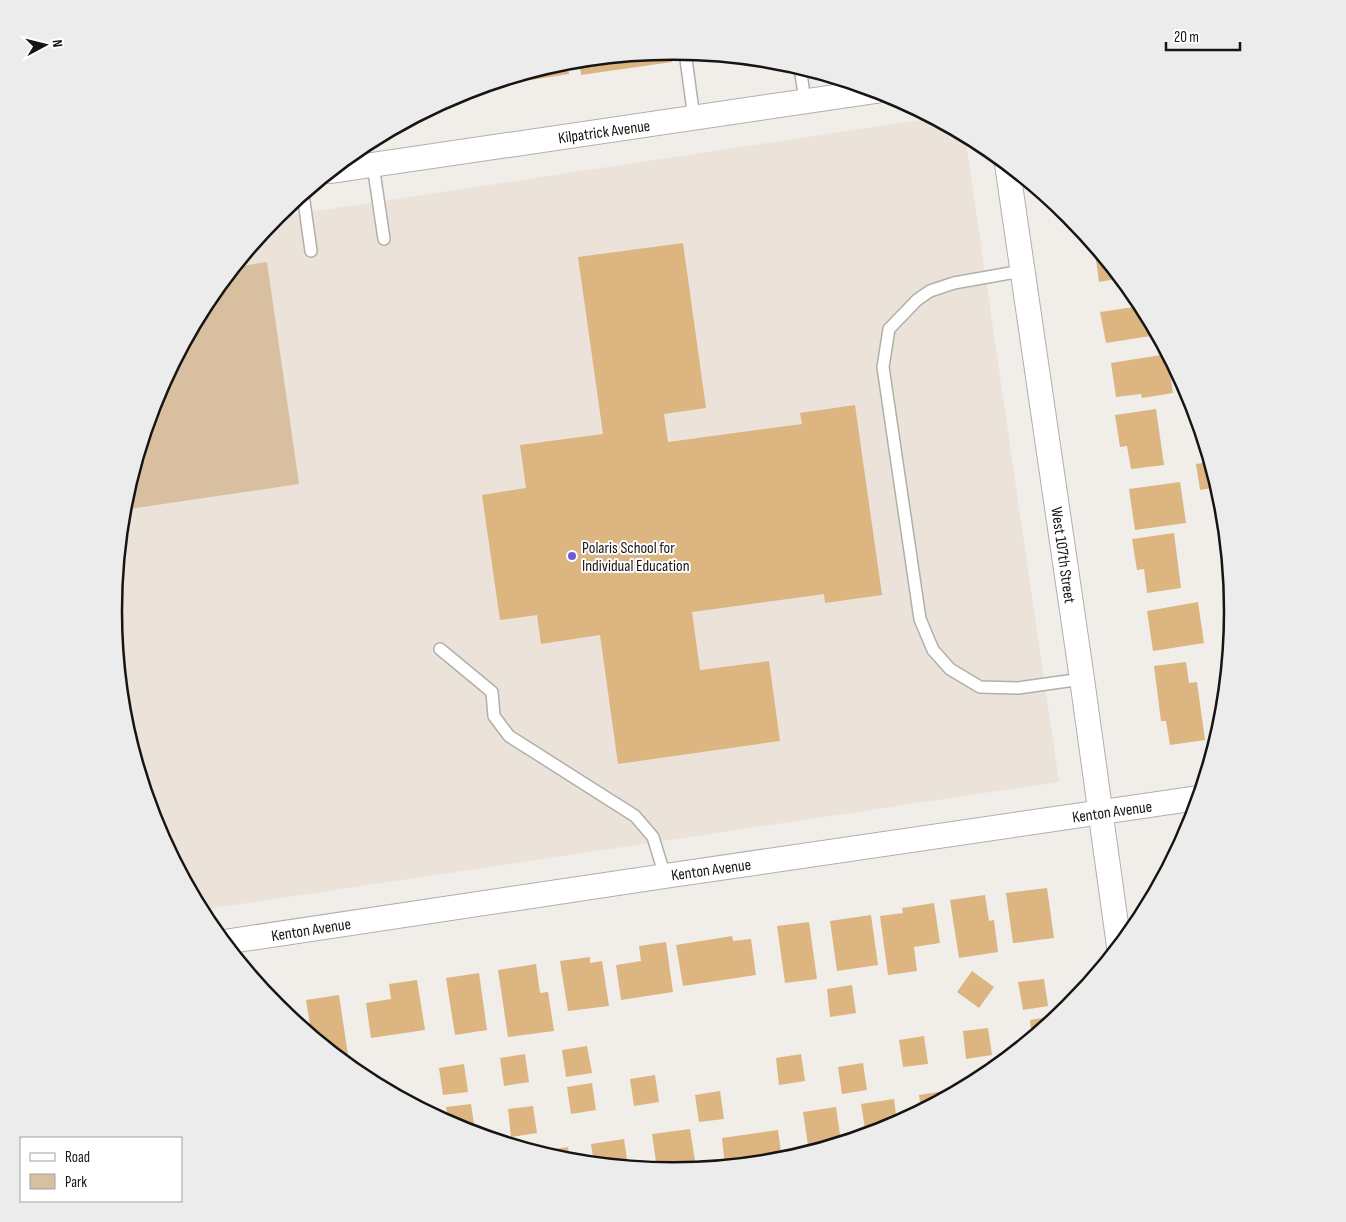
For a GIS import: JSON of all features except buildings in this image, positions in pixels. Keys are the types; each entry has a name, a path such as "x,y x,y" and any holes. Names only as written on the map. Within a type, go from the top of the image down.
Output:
{"street":[{"name":"Kilpatrick Avenue","path":"345,169 861,93"},
{"name":"West 107th Street","path":"1008,174 1118,936"},
{"name":"Kenton Avenue","path":"232,941 1191,799"}],"lane":[{"path":"686,60 694,118"},
{"path":"801,76 805,101"},
{"path":"373,165 384,239"},
{"path":"304,202 311,251"},
{"path":"1022,271 954,283 930,292 917,300 889,330 883,367 920,619 933,650 950,669 980,687 1018,688 1082,679"},
{"path":"440,649 492,692 494,716 509,736 635,816 653,837 665,876"}],"shaded area":[{"name":"Polaris School for Individual Education","path":"922,120 966,145 1059,782 210,909 179,855 164,822 141,754 127,683 123,647 123,575 127,539 141,468 151,434 179,367 215,305 236,276 290,215"}],"green space":[{"path":"267,262 299,484 132,509 151,434 179,367 215,305 245,265"}],"place":[{"name":"Polaris School for Individual Education","path":"572,556"}]}
